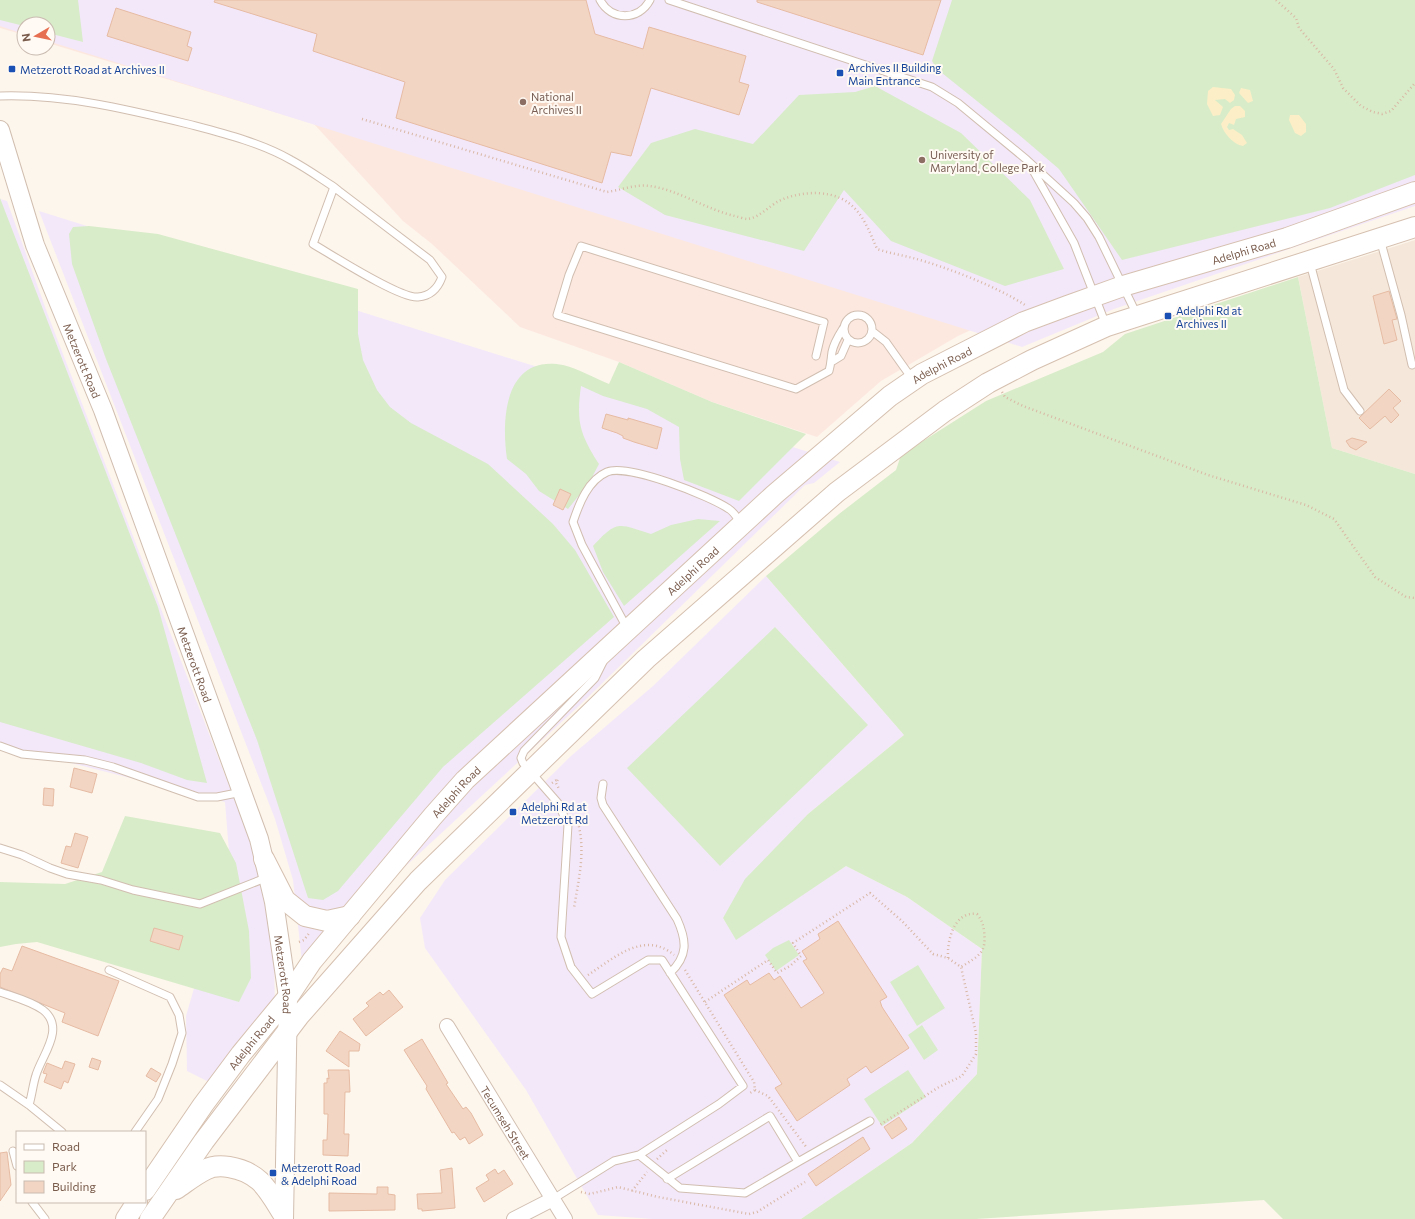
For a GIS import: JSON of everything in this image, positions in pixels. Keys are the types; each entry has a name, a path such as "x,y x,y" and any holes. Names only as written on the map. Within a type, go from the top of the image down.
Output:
{"main road":[{"name":"Adelphi Road","path":"146,1189 227,1073 288,997 312,961 465,780 620,635 742,524 827,448 890,396 914,380 991,339 1042,316 1123,286 1287,238 1415,192"},
{"name":"Adelphi Road","path":"150,1219 204,1141 322,987 418,881 646,659 837,492 946,411 993,380 1032,360 1106,326 1310,262 1415,227"},
{"path":"266,868 285,900 305,916 327,921 350,916"},
{"path":"168,1194 206,1169 222,1166 241,1169 250,1172 258,1179 284,1217"},
{"path":"126,1219 136,1203"}],"street":[{"name":"Metzerott Road","path":"0,130 35,245 103,410 259,839 274,902 288,997 284,1217"},
{"name":"Tecumseh Street","path":"447,1026 565,1219"},
{"path":"514,1219 553,1199"}],"lane":[{"path":"600,0 610,12 622,16 635,15 646,7 650,0"},
{"path":"669,0 932,87 958,103 1056,185 1087,218 1099,237 1138,316"},
{"path":"0,96 28,95 83,101 152,115 227,134 290,159 334,188 390,228 430,260 442,277 438,287 428,295 416,298 396,291 313,244 334,188"},
{"path":"1027,160 1074,243 1106,326"},
{"path":"1380,239 1401,315 1412,365"},
{"path":"816,356 824,322 581,246 569,275 557,315 796,389 829,371 833,361 832,354 836,339 849,318 860,315 869,321 872,331 886,342 914,380"},
{"path":"1310,262 1344,390 1360,410"},
{"path":"844,327 844,333 848,340 854,343 861,343 868,340 872,331"},
{"path":"833,361 841,356 848,340"},
{"path":"553,1199 614,1161 639,1155 719,1104 743,1086 662,960 648,960 592,994 571,967 561,938 568,825 558,803 521,758 524,751 595,678 620,635 573,522 581,500 594,482 607,472 624,470 683,488 720,503 731,509 742,524"},
{"path":"0,746 22,754 85,760 113,767 198,797 218,797 242,792"},
{"path":"603,784 601,798 603,805 677,919 683,932 684,949 680,963 670,973"},
{"path":"0,848 22,855 67,874 101,880 133,890 200,904 266,868"},
{"path":"109,970 170,998 179,1015 182,1033 158,1099 136,1131"},
{"path":"0,992 42,1010 52,1022 53,1036 36,1074 29,1105"},
{"path":"0,1085 29,1105 61,1131"},
{"path":"667,1179 770,1116 798,1162"},
{"path":"639,1155 680,1188 745,1193 870,1121"},
{"path":"13,1151 16,1162"},
{"path":"33,1203 45,1219"}],"path":[{"path":"1276,0 1296,18 1299,28 1334,69 1343,88 1361,106 1373,112 1382,114 1391,111 1415,83"},
{"path":"362,119 607,192 632,187 649,186 672,192 722,213 748,219 780,200 804,193 826,194 842,198 855,208 870,233 877,249 913,258 947,270 1017,300 1042,316"},
{"path":"993,380 1005,397 1023,406 1208,475 1306,505 1334,519 1375,577 1406,596 1415,598"},
{"path":"705,1002 768,960 777,973 790,966 801,956 793,943 870,893 902,921 933,954 948,958 960,967 976,1033 976,1054 962,1076 939,1087 878,1126 873,1118 870,1121"},
{"path":"948,958 947,946 950,934 959,920 970,913 977,914 982,920 986,944 978,956 960,967"},
{"path":"298,942 304,940"},
{"path":"581,979 638,946 650,944 663,947 673,954 680,963 754,1082 755,1090"},
{"path":"748,1094 755,1090"},
{"path":"755,1090 768,1096 812,1155"},
{"path":"632,1191 651,1165 672,1146"}],"shaded area":[{"path":"0,0 1051,293 958,336 881,381 817,437 712,402 619,362 520,327 432,244 403,221 314,124 56,45 56,16 16,16 16,33 0,28"},
{"name":"University of Maryland, College Park","path":"0,0 1415,0 1415,206 1114,309 1022,347 56,44 56,16 16,16 16,31 0,26"},
{"path":"0,199 7,201 48,315 258,861 274,952 275,1016 223,1089 187,1071 186,1016 230,864 225,802 0,745"},
{"path":"39,211 840,462 814,483 805,485 580,705 302,962 293,880 275,819"},
{"path":"1415,240 1415,474 1332,448 1298,277"},
{"path":"766,576 904,735 808,814 723,918 736,939 846,866 907,897 982,949 977,1074 912,1143 801,1219 653,1219 598,1215 526,1090 425,948 420,918 445,880 571,756 653,686"}],"green space":[{"path":"0,0 78,0 83,42 56,35 56,16 16,16 16,24 0,20"},
{"path":"952,0 1415,0 1415,175 1330,208 1122,260 1059,169 937,69 932,61"},
{"path":"875,86 961,133 1030,200 1064,269 1005,286 891,241 844,190 804,251 665,215 618,187 651,143 695,129 753,144 799,95 855,92"},
{"path":"0,198 158,607 207,783 187,780 141,763 0,722"},
{"path":"89,226 158,234 358,289 358,334 363,360 377,390 390,407 411,423 488,464 553,524 575,550 614,617 443,767 338,891 323,900 308,898 257,740 106,359 72,264 69,234 73,227"},
{"path":"1298,277 1332,448 1415,474 1415,1219 1283,1219 1264,1200 976,1219 801,1219 912,1143 977,1074 982,949 907,897 846,866 736,940 723,918 745,879 808,814 904,735 766,576 839,514 896,470 901,455 986,401 1103,352 1125,334"},
{"path":"619,362 712,402 806,434 739,501 684,480 680,459 679,427 647,409 603,396 581,386 579,419 587,444 599,464 589,483 568,509 539,491 526,474 507,459 505,425 511,392 518,379 529,369 544,364 568,366 609,384"},
{"path":"698,519 720,521 624,606 603,572 593,546 608,531 619,526 625,526 651,534 671,525"},
{"path":"775,627 868,725 720,866 627,768"},
{"path":"125,816 220,833 236,863 249,931 251,978 239,1002 37,942 0,947 0,882 65,884 102,872"},
{"path":"789,940 799,955 776,971 765,955 773,948"},
{"path":"918,965 945,1008 917,1026 890,982"},
{"path":"922,1025 938,1050 924,1060 908,1035"},
{"path":"908,1070 926,1097 882,1126 864,1099"}],"sand":[{"path":"1213,87 1231,89 1235,95 1234,100 1230,103 1225,99 1215,100 1223,107 1220,115 1213,116 1207,104 1208,91"},
{"path":"1241,88 1250,90 1253,101 1248,103 1239,93"},
{"path":"1235,106 1240,106 1245,111 1245,117 1236,119 1234,125 1229,123 1227,127 1229,130 1233,129 1242,135 1247,143 1243,146 1229,138 1221,124 1231,109"},
{"path":"1290,115 1299,115 1306,124 1306,132 1301,136 1295,133 1289,120"}],"building":[{"name":"National Archives II","path":"215,0 586,0 595,34 643,49 649,27 746,56 739,82 749,85 739,115 651,88 631,156 611,152 602,183 396,118 405,82 313,51 317,34 214,2"},
{"path":"757,0 941,0 923,55 757,2"},
{"path":"116,8 191,32 187,46 192,48 188,61 107,36"},
{"path":"1389,291 1397,319 1392,320 1397,340 1384,344 1373,296"},
{"path":"1389,389 1401,401 1393,408 1399,415 1391,423 1385,416 1370,429 1359,418"},
{"path":"606,414 628,420 628,418 662,428 657,449 623,438 623,436 617,433 602,428"},
{"path":"1352,438 1367,442 1356,450 1350,447 1346,441"},
{"path":"560,489 571,494 563,510 553,505"},
{"path":"74,768 97,774 92,793 70,787"},
{"path":"44,788 54,789 53,806 43,805"},
{"path":"75,833 88,837 78,868 61,863 66,846 71,847"},
{"path":"838,921 887,997 880,1001 882,1007 909,1048 871,1073 866,1066 847,1079 850,1085 797,1121 775,1088 782,1084 724,995 747,980 750,985 769,973 774,980 780,976 801,1008 824,993 803,961 807,959 802,951 820,939 818,934"},
{"path":"154,928 183,936 179,950 150,941"},
{"path":"22,946 119,981 98,1036 62,1022 65,1013 0,987 0,974 3,968 12,971"},
{"path":"389,990 403,1007 366,1036 353,1019 369,1006 366,1003 380,992 383,995"},
{"path":"340,1031 360,1044 359,1051 349,1051 349,1067 326,1051"},
{"path":"422,1039 448,1083 446,1084 463,1109 466,1107 471,1113 483,1135 469,1144 465,1137 460,1140 454,1132 452,1133 426,1089 427,1086 404,1050"},
{"path":"92,1058 101,1061 98,1070 89,1067"},
{"path":"65,1061 75,1064 68,1083 64,1081 61,1089 44,1082 47,1074 43,1073 47,1063 62,1069"},
{"path":"151,1068 161,1074 156,1082 146,1076"},
{"path":"328,1070 349,1070 350,1092 345,1092 344,1134 349,1134 348,1156 323,1155 323,1140 327,1140 328,1114 324,1114 324,1083 327,1083 327,1078 329,1079"},
{"path":"899,1117 907,1129 892,1139 884,1127"},
{"path":"863,1137 870,1149 816,1186 808,1174"},
{"path":"7,1152 11,1185 0,1201 0,1153"},
{"path":"452,1168 455,1208 422,1211 422,1209 418,1209 417,1194 442,1193 440,1170"},
{"path":"495,1169 498,1174 504,1170 513,1184 484,1202 476,1188 489,1180 486,1175"},
{"path":"377,1187 388,1187 388,1194 395,1195 395,1210 329,1211 329,1193 377,1194"}],"place":[{"name":"Metzerott Road at Archives II","path":"12,69"},
{"name":"Archives II Building Main Entrance","path":"840,73"},
{"name":"National Archives II","path":"523,102"},
{"name":"University of Maryland, College Park","path":"922,160"},
{"name":"Adelphi Rd at Archives II","path":"1168,316"},
{"name":"Adelphi Rd at Metzerott Rd","path":"513,812"},
{"name":"Metzerott Road & Adelphi Road","path":"273,1173"}]}
